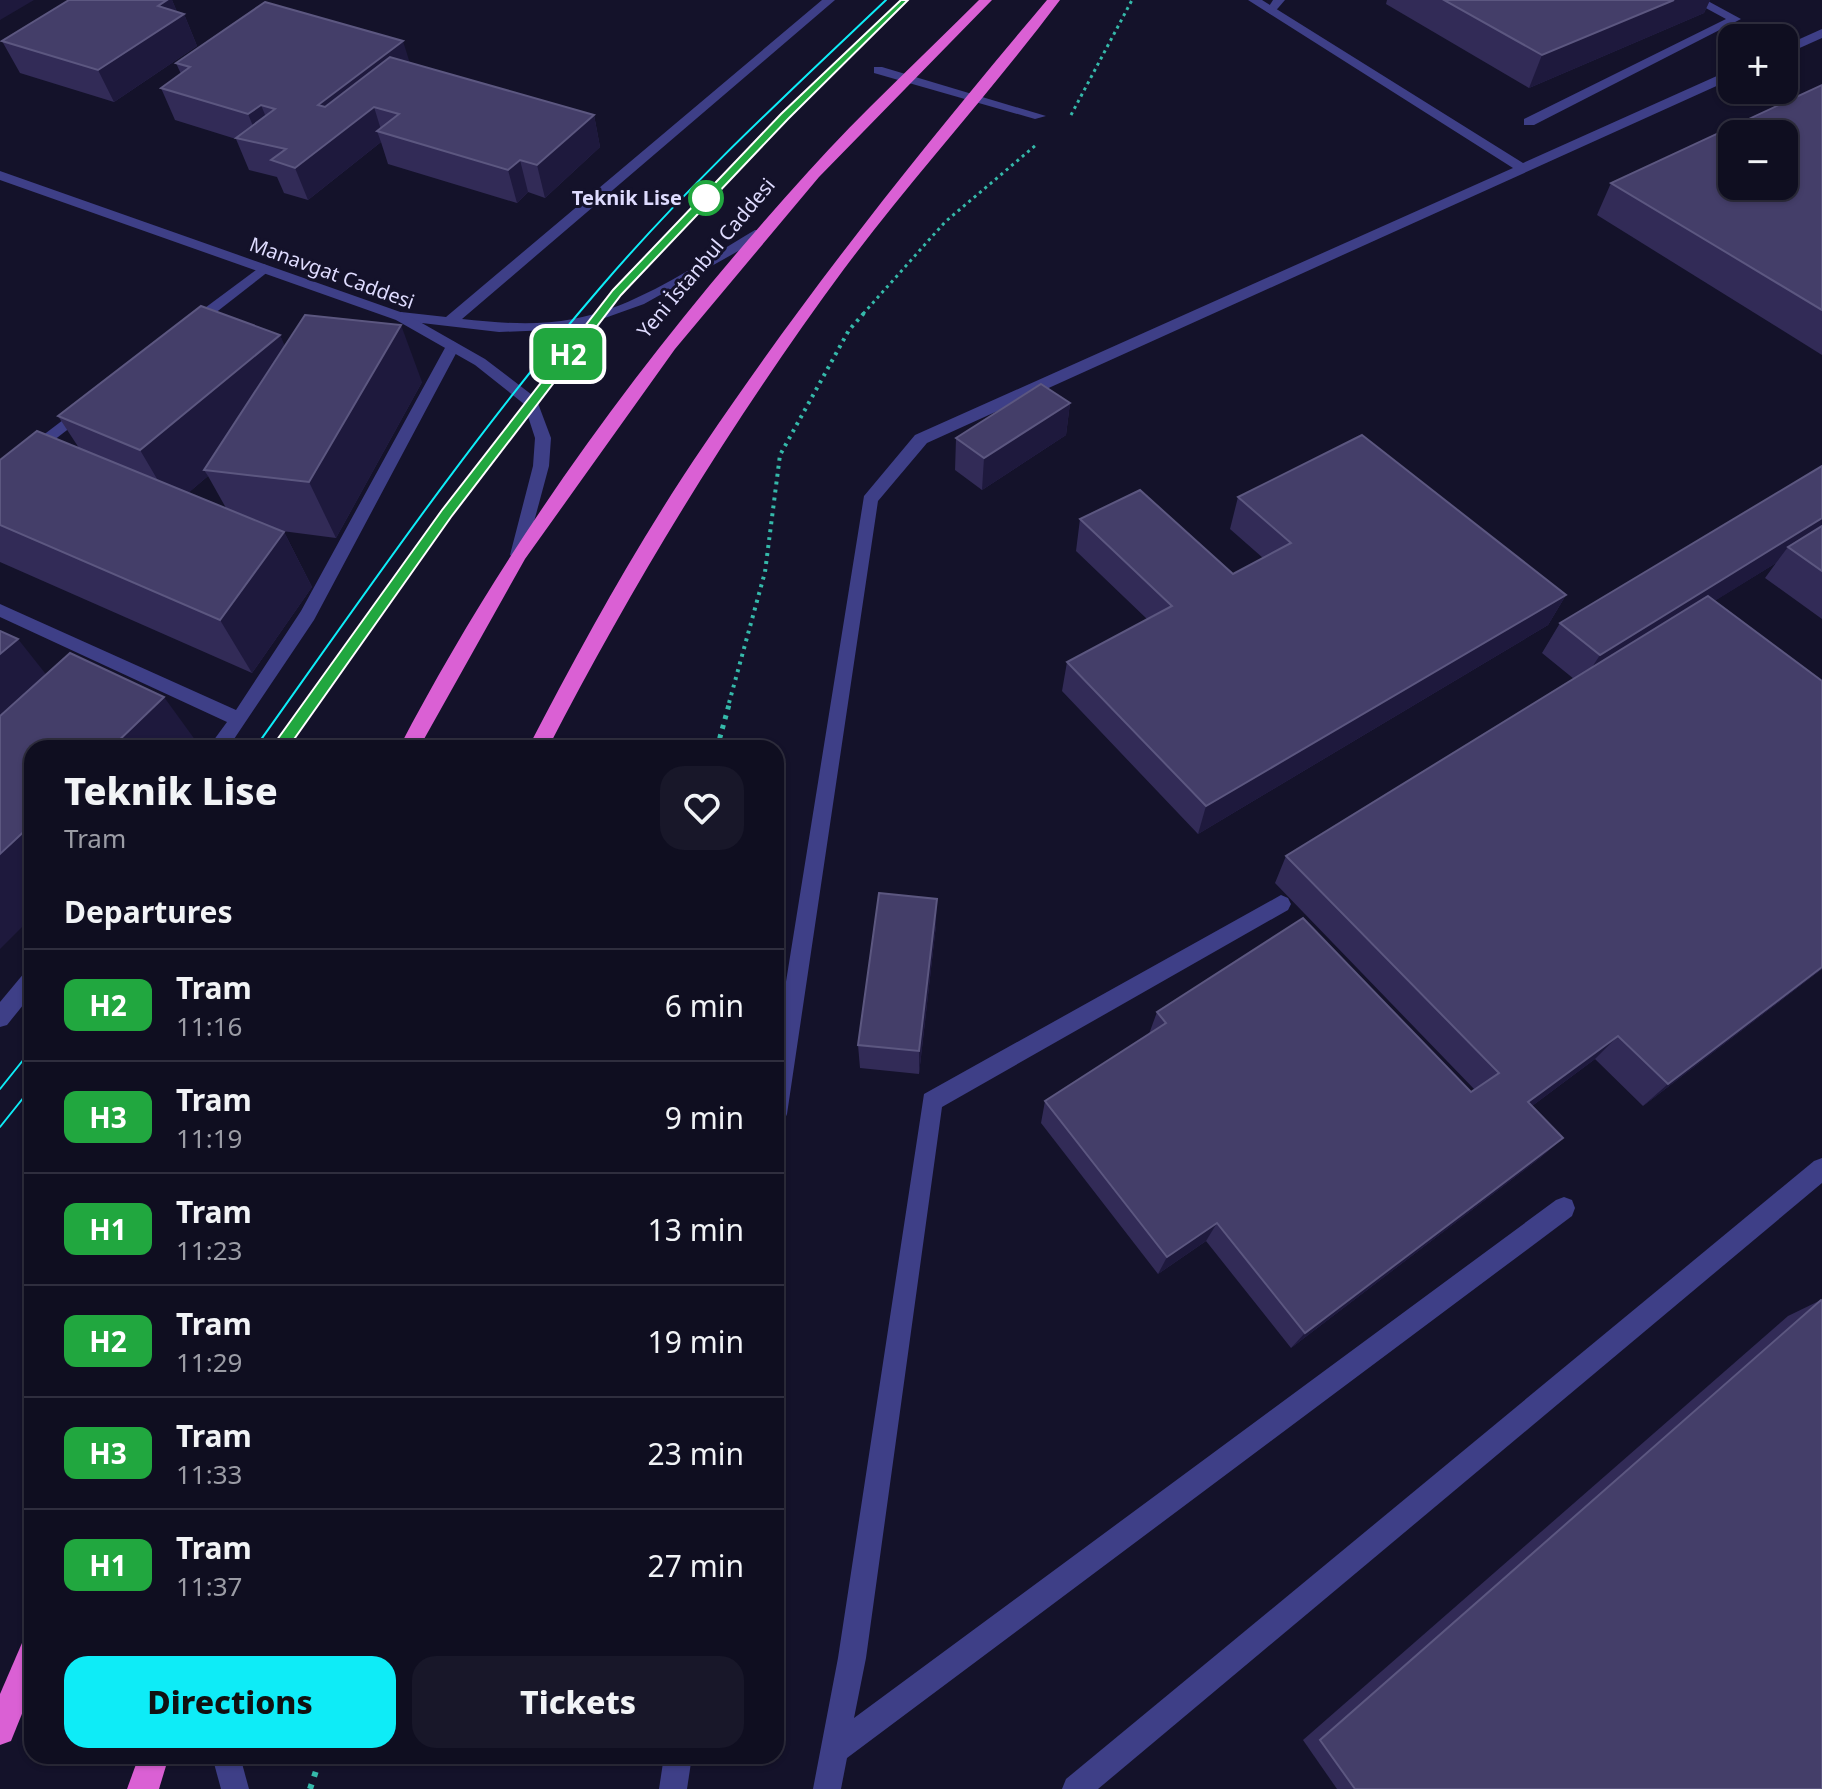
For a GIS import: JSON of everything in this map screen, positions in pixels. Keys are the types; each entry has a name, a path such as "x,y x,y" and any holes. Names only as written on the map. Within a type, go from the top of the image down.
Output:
{"highway":[{"name":"Yeni İstanbul Caddesi","path":"414,740 518,555 669,345 760,233 833,154 986,0"},
{"path":"542,740 620,594 717,433 844,258 1054,0"},
{"path":"1033,24 1071,0"},
{"path":"0,1730 24,1672"},
{"path":"143,1789 151,1764"}],"street":[{"path":"1254,0 1275,6 1524,169"},
{"path":"1529,122 1735,19 1697,0"},
{"path":"451,321 826,3"},
{"path":"1798,44 1822,33"},
{"path":"878,70 1040,116"},
{"path":"784,1062 870,500 921,439 1718,80"},
{"name":"Manavgat Caddesi","path":"0,175 401,317 480,362 531,402 539,415 543,438 541,466 518,555"},
{"path":"401,317 543,326 595,319 648,296 760,233"},
{"path":"176,337 264,268"},
{"path":"223,740 308,615 453,346"},
{"path":"0,476 100,397"},
{"path":"0,610 239,720"},
{"path":"827,1789 852,1658 932,1101 1281,904"},
{"path":"0,1018 24,988"},
{"path":"1076,1789 1822,1169"},
{"path":"834,1750 1564,1208"},
{"path":"228,1764 235,1789"},
{"path":"673,1789 677,1764"}],"path":[{"path":"1068,119 1132,0"},
{"path":"719,740 765,572 780,455 849,330 945,222 1039,144"},
{"path":"310,1789 318,1764"}],"building":[{"path":"69,0 167,0 158,6 184,14 98,70 2,41"},
{"path":"1444,0 1674,0 1542,55"},
{"path":"265,2 403,41 318,105 325,107 390,57 594,115 537,165 520,160 508,170 377,131 399,114 374,107 295,168 271,160 286,149 236,138 275,109 261,105 248,114 161,88 190,67 176,63"},
{"path":"1822,85 1822,310 1611,183 1718,133 1718,200 1798,200 1798,120 1747,120 1781,104 1798,104 1798,96"},
{"path":"201,306 280,335 140,450 58,416"},
{"path":"305,315 401,325 309,482 204,470"},
{"path":"1041,384 1070,403 984,458 956,438"},
{"path":"37,431 284,532 220,620 0,525 0,460"},
{"path":"1362,435 1566,595 1206,806 1067,662 1172,606 1080,519 1140,490 1233,574 1291,543 1238,497"},
{"path":"1822,466 1822,518 1600,655 1560,623"},
{"path":"1822,526 1822,571 1788,547"},
{"path":"1708,596 1822,681 1822,967 1668,1084 1618,1036 1528,1102 1563,1138 1305,1333 1217,1223 1167,1257 1045,1101 1166,1023 1157,1012 1303,918 1471,1092 1499,1073 1286,856"},
{"path":"0,631 18,639 0,654"},
{"path":"70,653 164,697 119,740 24,740 24,832 0,854 0,716"},
{"path":"879,893 937,899 919,1051 858,1045"},
{"path":"1821,1300 1822,1789 1355,1789 1320,1740"}],"tram line":[{"path":"261,740 465,456 600,288 703,176 886,0"},
{"path":"286,740 442,517 526,404 615,295 720,181 904,0"},
{"name":"H2","path":"286,740 446,513 617,292 784,116 904,0"},
{"path":"0,1089 24,1059"},
{"path":"0,1127 24,1097"}],"place":[{"name":"Teknik Lise","path":"706,198"}]}
